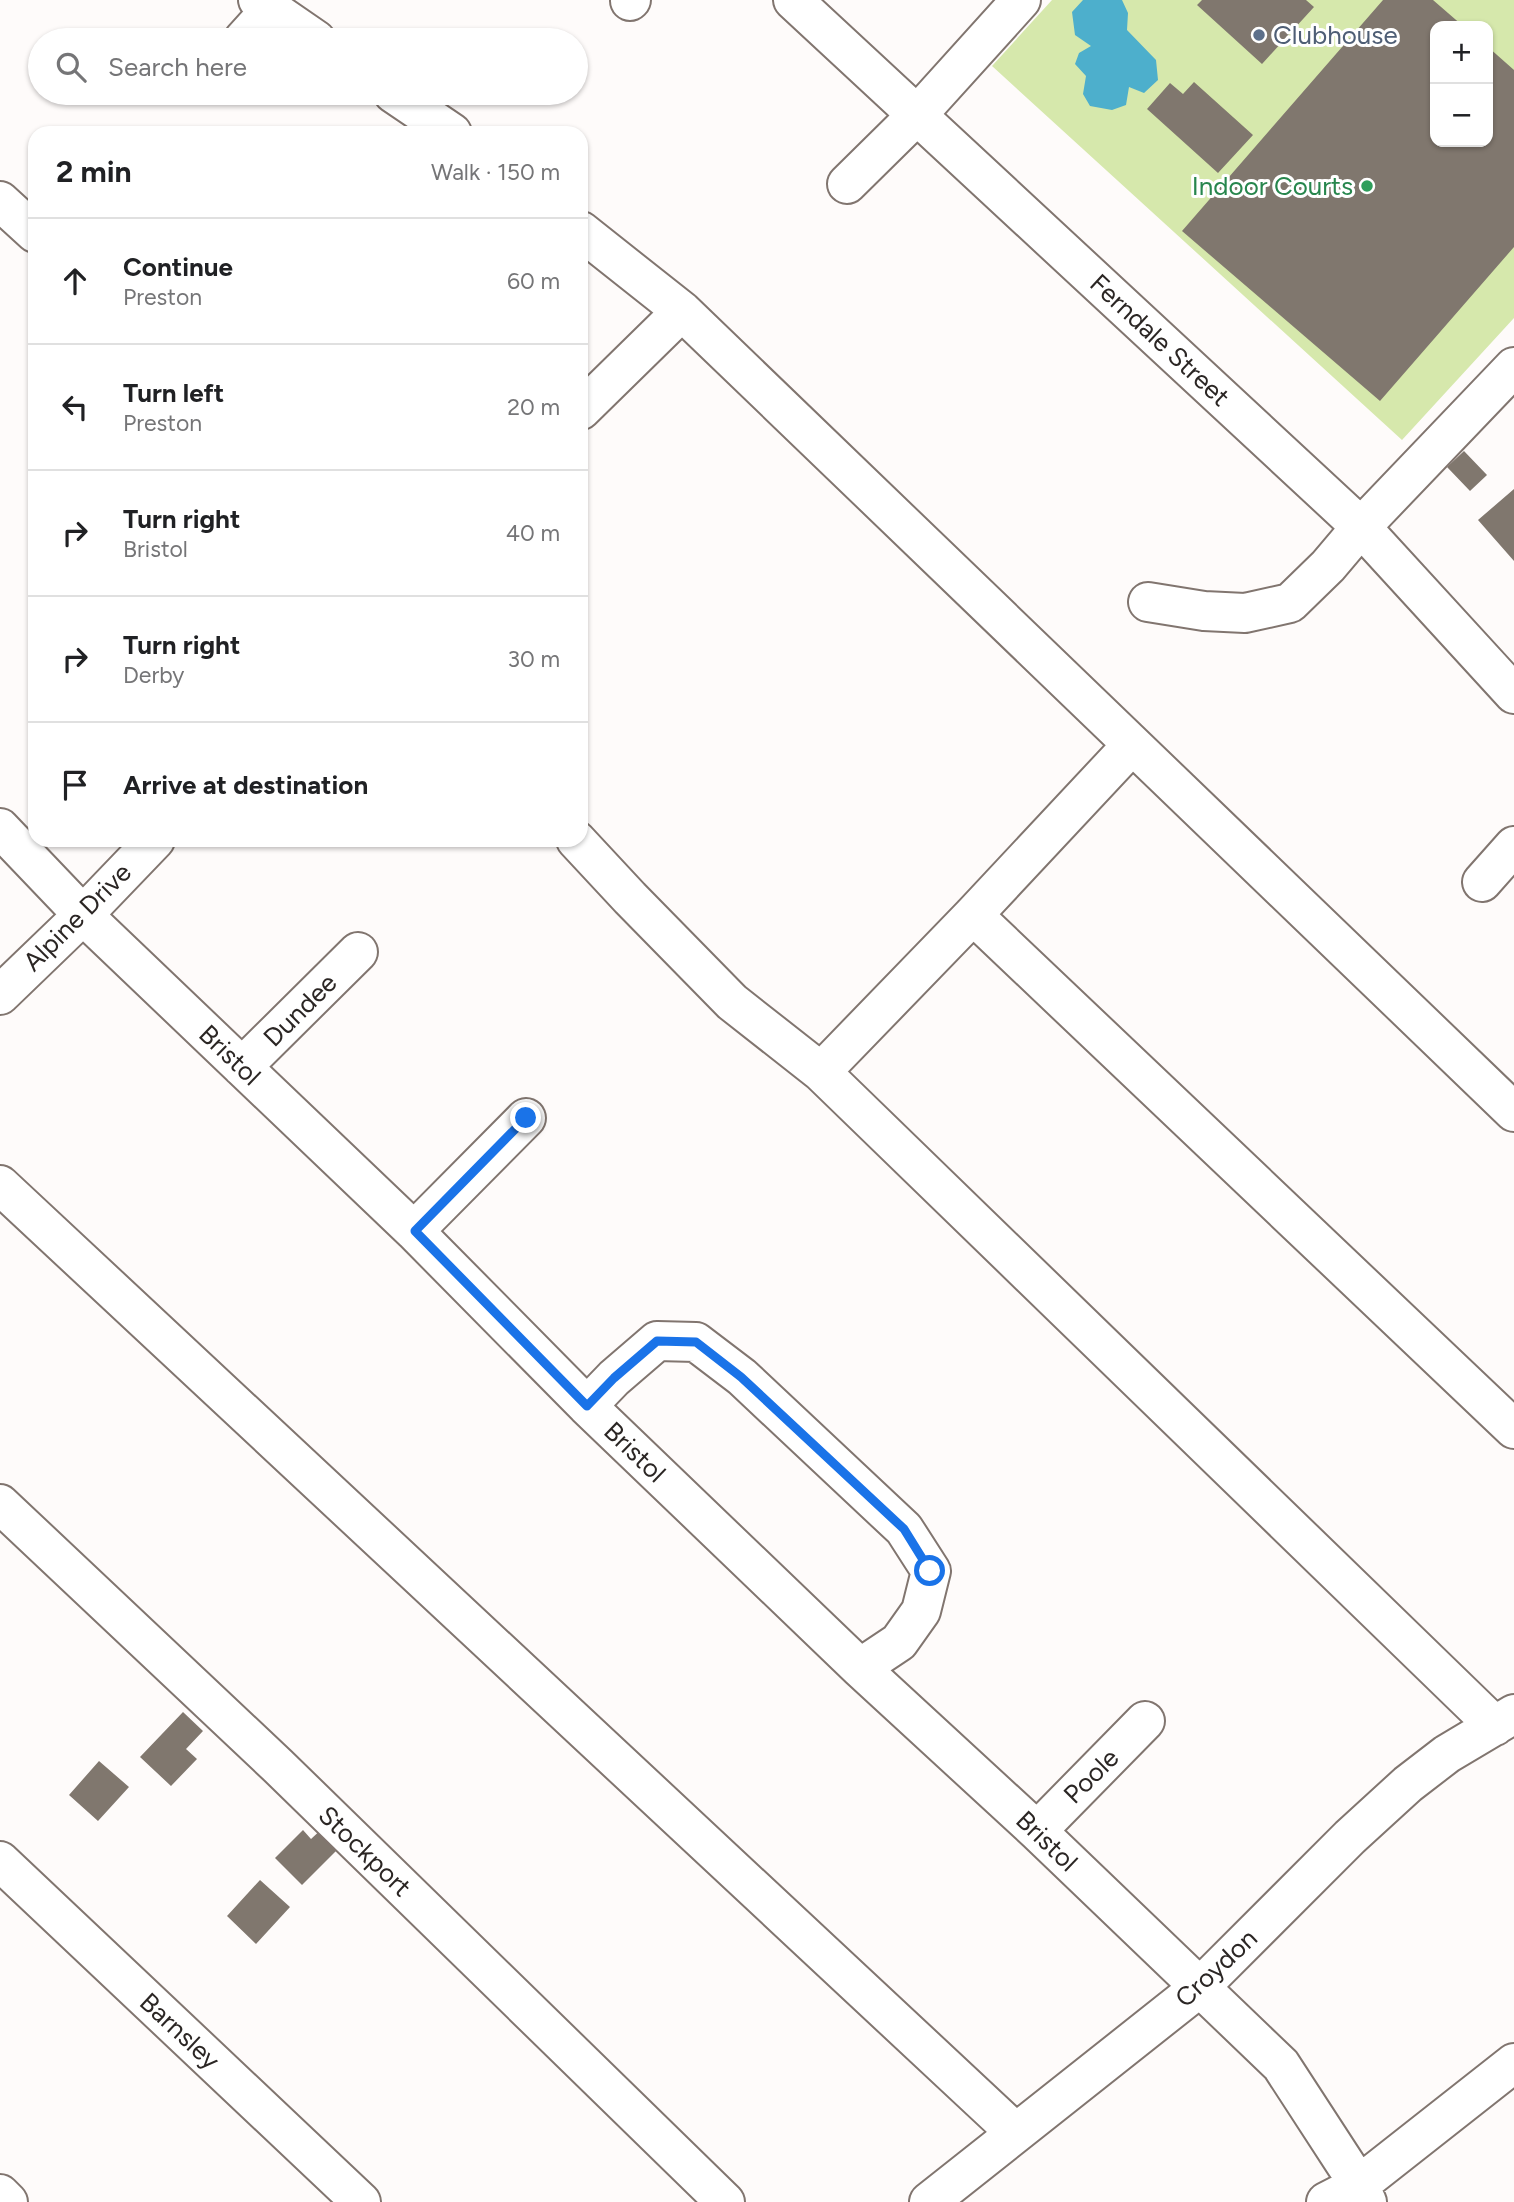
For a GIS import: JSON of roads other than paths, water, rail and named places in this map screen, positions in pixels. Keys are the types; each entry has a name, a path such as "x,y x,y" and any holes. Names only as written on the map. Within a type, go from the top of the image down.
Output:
{"street":[{"name":"Ferndale Street","path":"793,0 1361,527 1514,694"},
{"path":"847,184 918,114 1021,0"},
{"path":"251,28 265,5 299,28"},
{"path":"411,105 442,126"},
{"path":"0,201 28,227"},
{"path":"588,237 682,311 1514,1112"},
{"path":"588,403 682,311"},
{"path":"1148,602 1204,611 1245,613 1290,603 1514,367"},
{"path":"821,1072 974,915 1132,745"},
{"name":"Bristol","path":"0,828 83,915 415,1231 587,1406 1281,2065 1351,2196"},
{"path":"1482,882 1514,846"},
{"name":"Alpine Drive","path":"0,995 148,847"},
{"path":"583,847 732,1002 821,1072 1504,1720"},
{"path":"974,915 1514,1429"},
{"name":"Dundee","path":"242,1067 358,952"},
{"path":"415,1231 526,1118"},
{"path":"0,1185 1016,2133"},
{"path":"587,1406 614,1378 657,1341 696,1342 741,1377 904,1529 930,1571 920,1611 899,1642 860,1668"},
{"name":"Stockport","path":"0,1504 278,1766 725,2202"},
{"name":"Croydon","path":"929,2202 1199,1988 1350,1837 1408,1784 1447,1754 1504,1720"},
{"name":"Poole","path":"1037,1831 1145,1721"},
{"name":"Barnsley","path":"0,1861 360,2202"},
{"path":"1351,2196 1514,2063"},
{"path":"0,2194 8,2202"}],"water":[{"path":"1083,0 1122,0 1128,13 1127,30 1156,60 1158,80 1144,93 1129,87 1126,105 1112,110 1090,106 1083,94 1086,76 1075,64 1079,53 1091,46 1075,35 1072,12"}],"place":[{"name":"Clubhouse","path":"1259,35"},
{"name":"Indoor Courts","path":"1367,186"}]}
